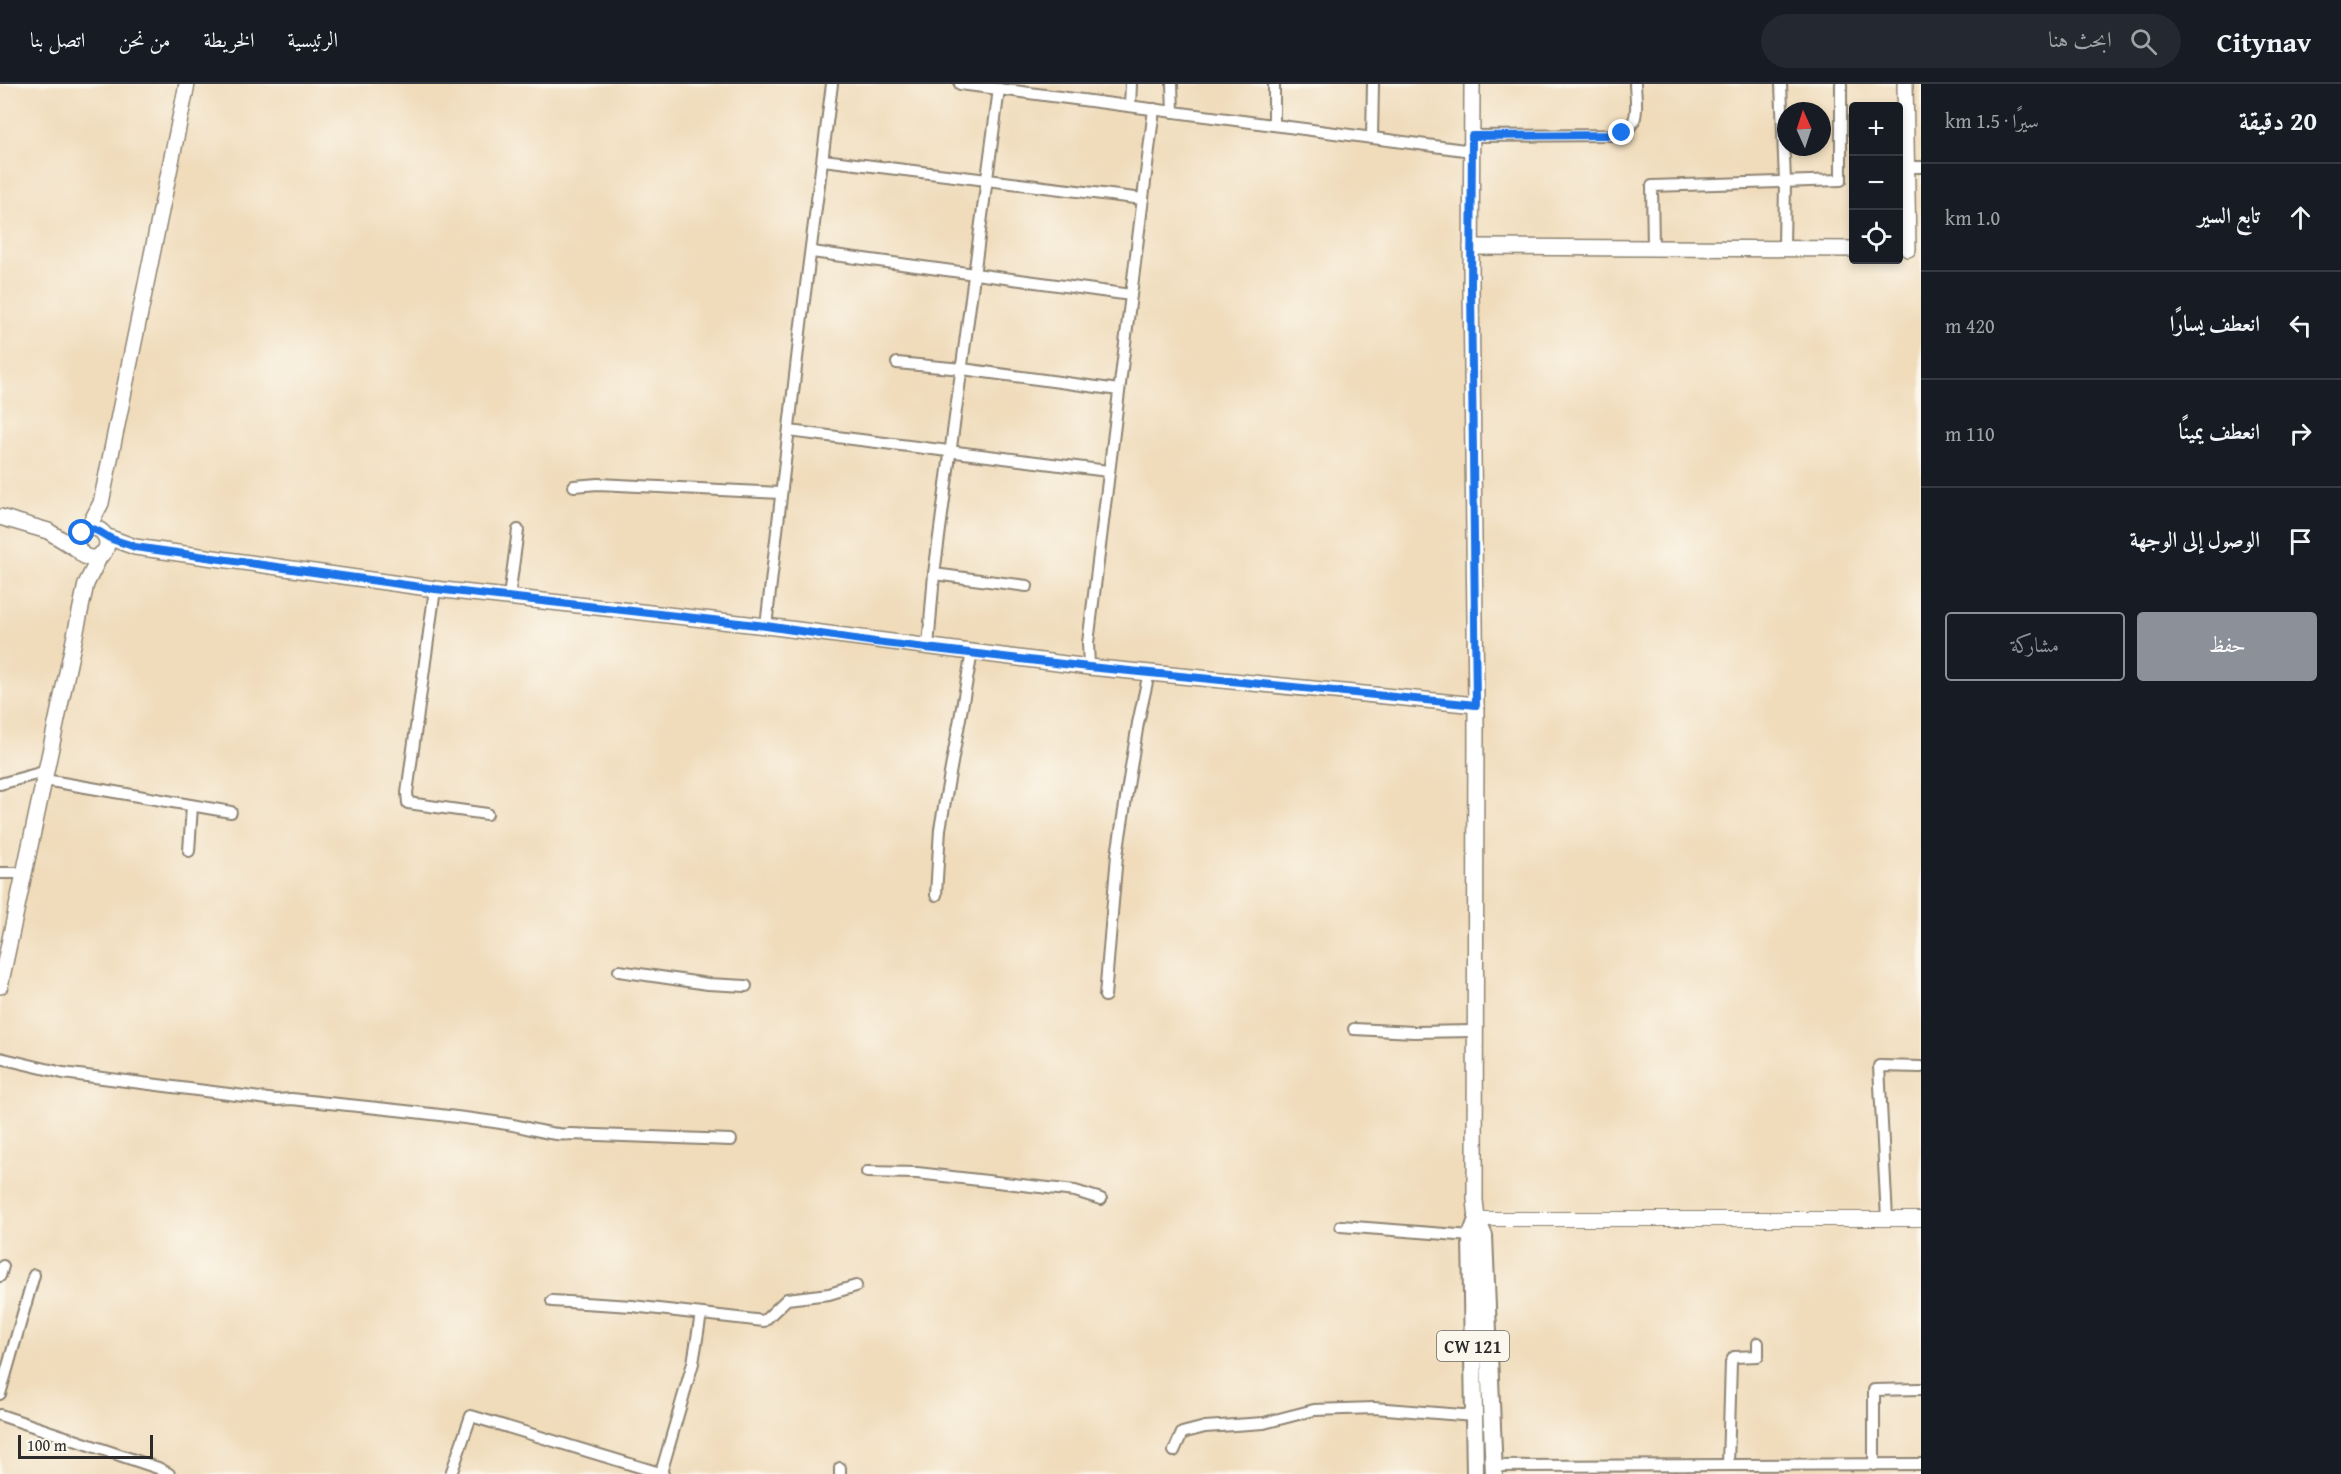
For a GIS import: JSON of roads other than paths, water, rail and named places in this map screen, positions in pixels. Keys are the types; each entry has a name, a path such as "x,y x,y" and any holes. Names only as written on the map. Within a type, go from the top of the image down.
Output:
{"highway":[{"name":"CW 121","path":"1474,1474 1471,1236 1477,1219"},
{"path":"1477,1219 1484,1236 1494,1470"}],"main road":[{"path":"0,986 86,584 107,545 101,503 187,84"},
{"name":"CW 121","path":"1472,84 1477,1219"},
{"path":"1905,84 1914,167 1909,249"},
{"path":"1471,247 1653,246 1849,249"},
{"path":"86,584 78,539 86,530 101,503"},
{"path":"0,517 56,535 89,557 117,548 135,547 435,589 766,626 1089,667 1476,705"},
{"path":"40,528 96,529 104,535 135,547"}],"street":[{"path":"766,626 832,84"},
{"path":"960,84 999,89 1020,88 1130,106 1372,138 1472,144 1622,133 1634,122 1635,84"},
{"path":"1130,106 1131,84"},
{"path":"1172,84 1173,112"},
{"path":"1274,84 1274,125"},
{"path":"1372,138 1373,84"},
{"path":"1781,84 1785,181 1784,248"},
{"path":"1653,246 1652,186 1841,180 1841,84"},
{"path":"928,647 934,574 999,89"},
{"path":"1089,667 1088,643 1108,471 1154,109"},
{"path":"823,160 1143,199"},
{"path":"812,252 975,276 1131,295"},
{"path":"897,363 962,369 1119,390"},
{"path":"789,431 1108,471"},
{"path":"574,486 598,484 781,493"},
{"path":"509,597 518,530"},
{"path":"934,574 1027,586"},
{"path":"435,589 407,793 408,803 487,814"},
{"path":"936,895 940,829 972,652"},
{"path":"1105,996 1117,855 1138,723 1149,673"},
{"path":"0,784 46,775 192,807 231,812"},
{"path":"189,851 192,807"},
{"path":"0,873 24,873"},
{"path":"619,971 708,984 746,986"},
{"path":"1354,1029 1414,1032 1475,1031"},
{"path":"0,1058 63,1073 276,1100 291,1099 506,1124 547,1131 561,1136 570,1134 731,1140"},
{"path":"1887,1219 1879,1066 1921,1067"},
{"path":"867,1172 917,1173 1075,1191 1101,1199"},
{"path":"1477,1219 1921,1219"},
{"path":"1341,1226 1471,1236"},
{"path":"0,1394 34,1275"},
{"path":"552,1301 632,1306 764,1321 788,1299 829,1294 856,1286"},
{"path":"451,1474 471,1416 662,1474 693,1363 701,1314"},
{"path":"1728,1465 1731,1362 1734,1357 1758,1356 1758,1343"},
{"path":"1874,1465 1874,1390 1921,1389"},
{"path":"1174,1451 1182,1433 1205,1427 1264,1423 1314,1410 1374,1408 1474,1416"},
{"path":"0,1414 158,1468 169,1474"},
{"path":"1494,1470 1921,1464"}]}
